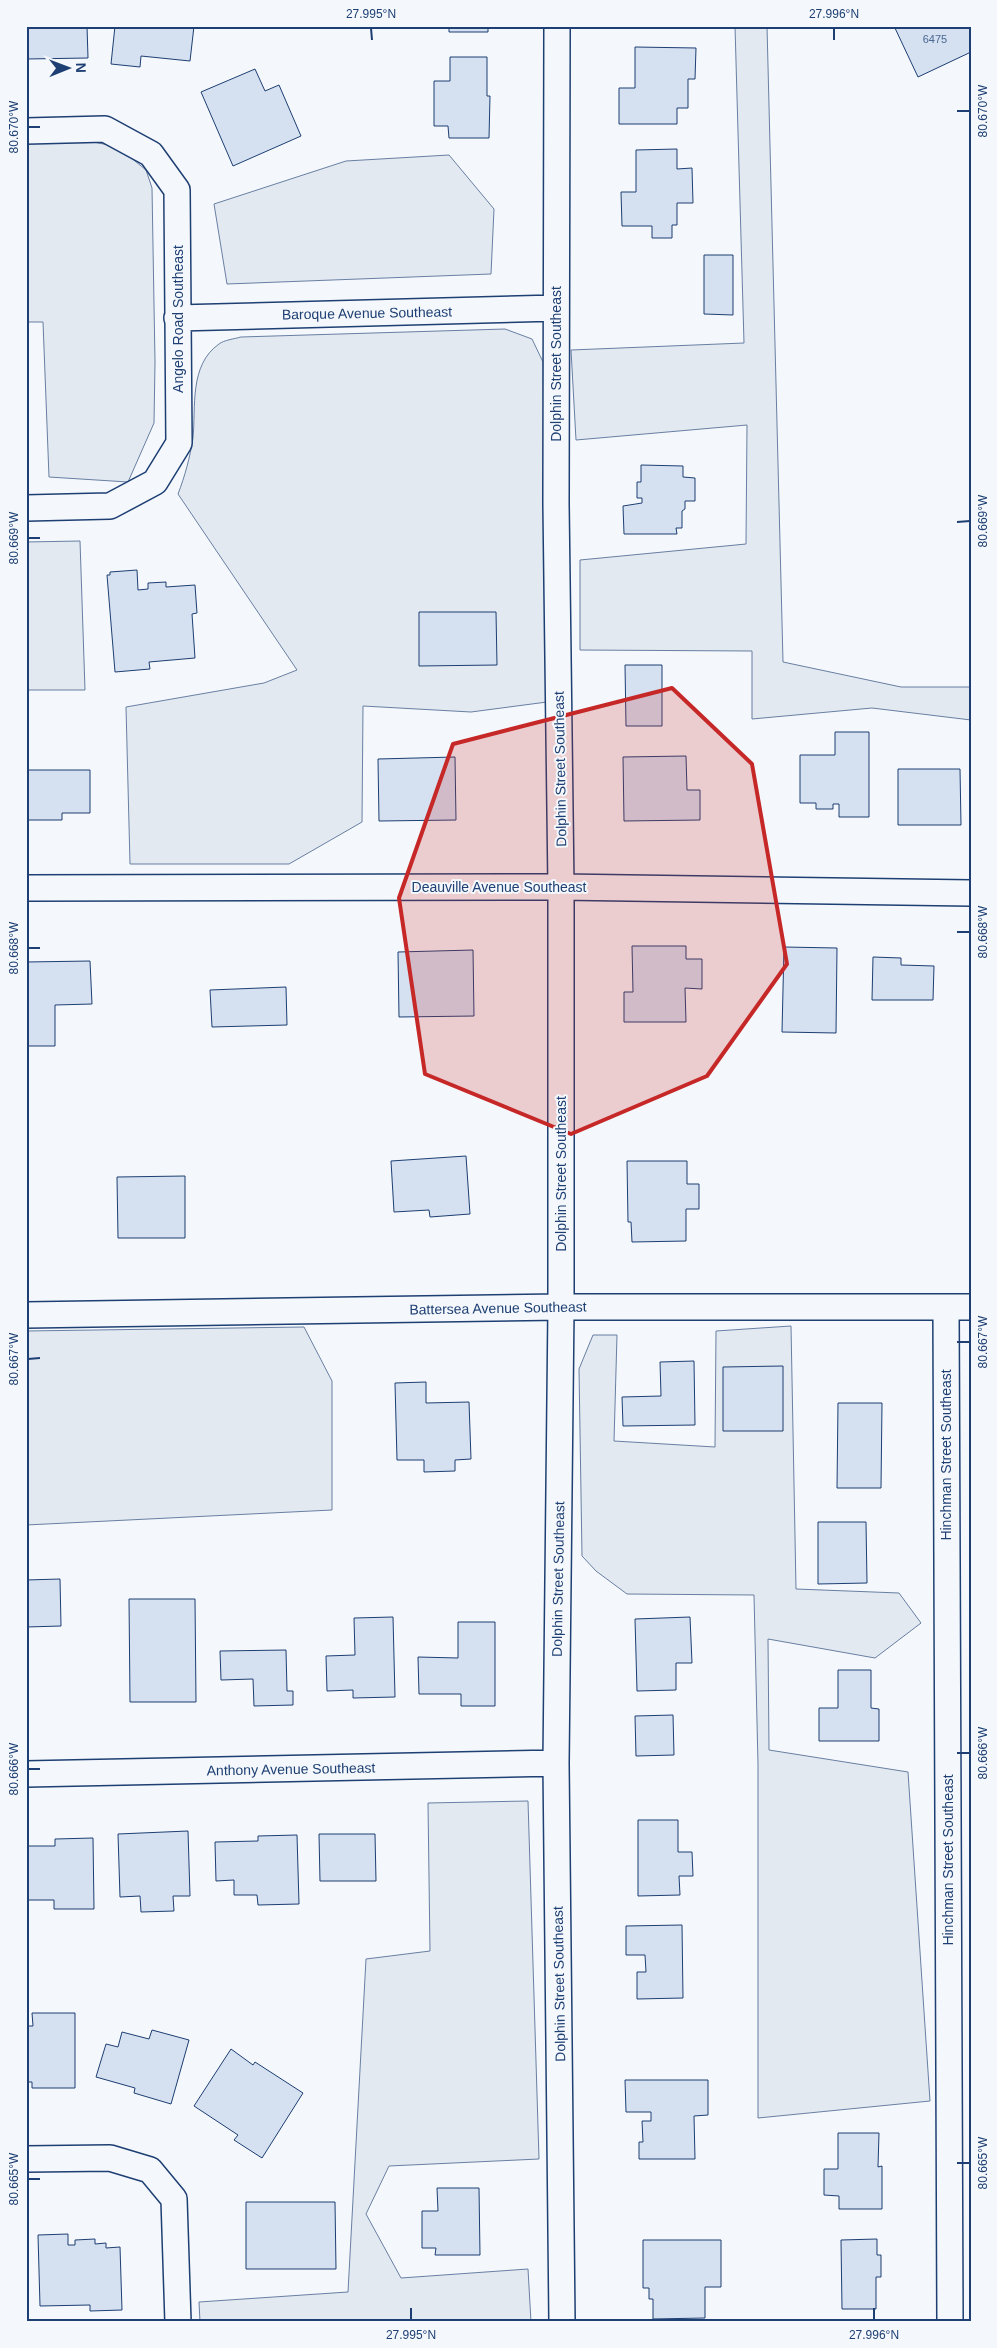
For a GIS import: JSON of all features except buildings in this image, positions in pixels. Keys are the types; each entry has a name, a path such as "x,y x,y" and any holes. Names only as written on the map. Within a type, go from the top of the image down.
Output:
{"street":[{"name":"Dolphin Street Southeast","path":"557,26 556,308 561,887 561,1307 556,1763 562,2322"},
{"name":"Angelo Road Southeast","path":"26,131 104,129 151,154 177,190 179,443 155,482 110,506 26,508"},
{"name":"Baroque Avenue Southeast","path":"177,318 556,308"},
{"name":"Deauville Avenue Southeast","path":"26,888 561,887 971,893"},
{"name":"Battersea Avenue Southeast","path":"26,1315 561,1307 971,1307"},
{"name":"Hinchman Street Southeast","path":"946,1308 950,2322"},
{"name":"Anthony Avenue Southeast","path":"26,1774 556,1763"},
{"path":"26,2158 110,2158 150,2170 174,2199 178,2322"}],"highlighted area":[{"path":"672,688 752,764 787,964 707,1076 571,1134 425,1074 399,898 453,744"}],"shaded area":[{"path":"735,26 767,26 783,662 901,687 971,687 971,720 872,708 752,719 752,651 580,650 580,560 746,544 747,425 576,440 571,350 744,343"},
{"path":"84,140 118,147 146,170 152,188 155,362 154,423 128,482 49,477 43,322 26,322 26,141"},
{"path":"449,155 494,209 491,274 227,284 214,204 346,161"},
{"path":"505,329 532,339 543,362 547,702 471,712 363,706 362,822 289,864 130,864 126,707 264,683 297,670 178,494 193,438 198,375 209,353 221,343 241,337"},
{"path":"80,541 85,690 26,690 26,542"},
{"path":"791,1326 796,1589 899,1593 921,1623 875,1658 768,1639 769,1750 908,1772 930,2101 758,2118 758,1764 754,1595 627,1594 596,1571 582,1556 579,1369 593,1335 617,1335 614,1441 715,1447 716,1331"},
{"path":"304,1327 332,1381 332,1510 26,1525 26,1331"},
{"path":"528,1801 539,2159 389,2166 366,2214 401,2278 528,2269 531,2322 200,2322 199,2302 348,2292 366,1959 430,1951 428,1803"}]}
